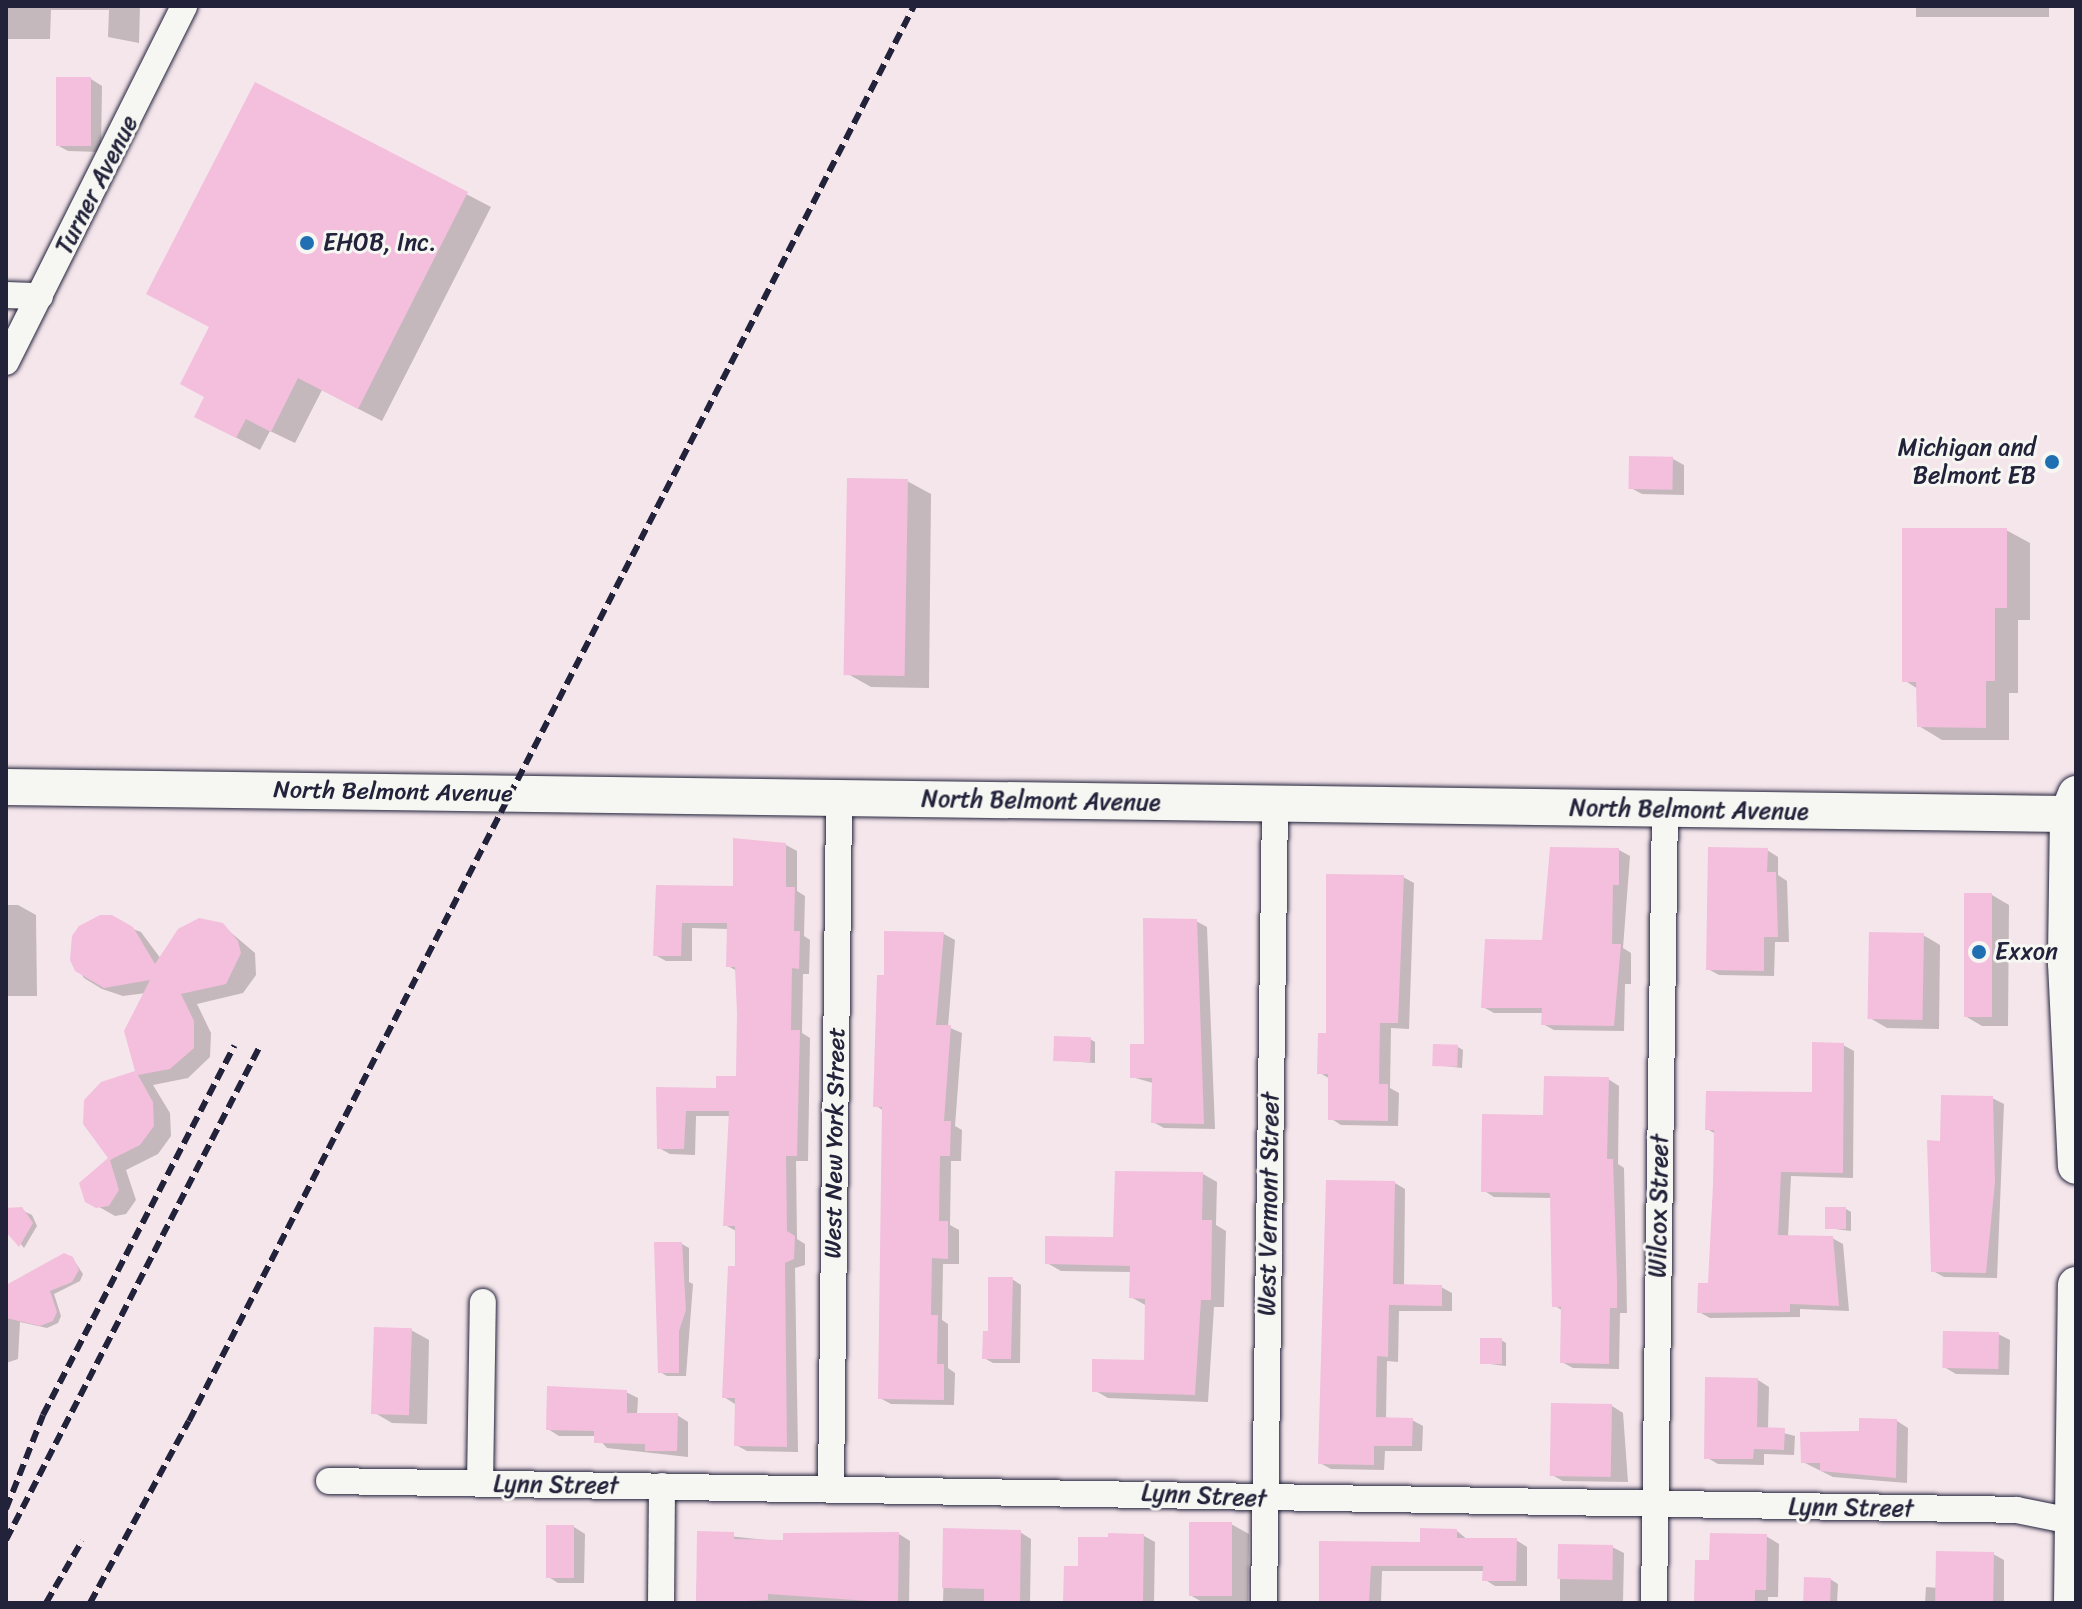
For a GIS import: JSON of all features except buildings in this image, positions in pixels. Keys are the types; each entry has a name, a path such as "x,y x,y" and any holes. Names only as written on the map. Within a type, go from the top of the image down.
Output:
{"main road":[{"name":"North Belmont Avenue","path":"6,787 1665,809 2073,807"},
{"path":"2073,807 2066,976 2076,1166"},
{"path":"2072,1603 2076,1285"}],"street":[{"name":"Turner Avenue","path":"6,362 184,6"},
{"path":"6,295 40,296"},
{"name":"West New York Street","path":"831,1488 839,799"},
{"name":"West Vermont Street","path":"1264,1603 1275,804"},
{"name":"Wilcox Street","path":"1654,1603 1665,809"},
{"path":"480,1483 483,1302"},
{"name":"Lynn Street","path":"329,1481 2017,1510 2075,1522"},
{"path":"661,1603 662,1486"}],"railway":[{"path":"90,1603 189,1421 914,6"},
{"path":"6,1509 43,1415 234,1046"},
{"path":"6,1540 260,1046"},
{"path":"46,1603 82,1541"}],"place":[{"name":"EHOB, Inc.","path":"307,243"},
{"name":"Michigan and Belmont EB","path":"2052,462"},
{"name":"Exxon","path":"1979,952"}]}
